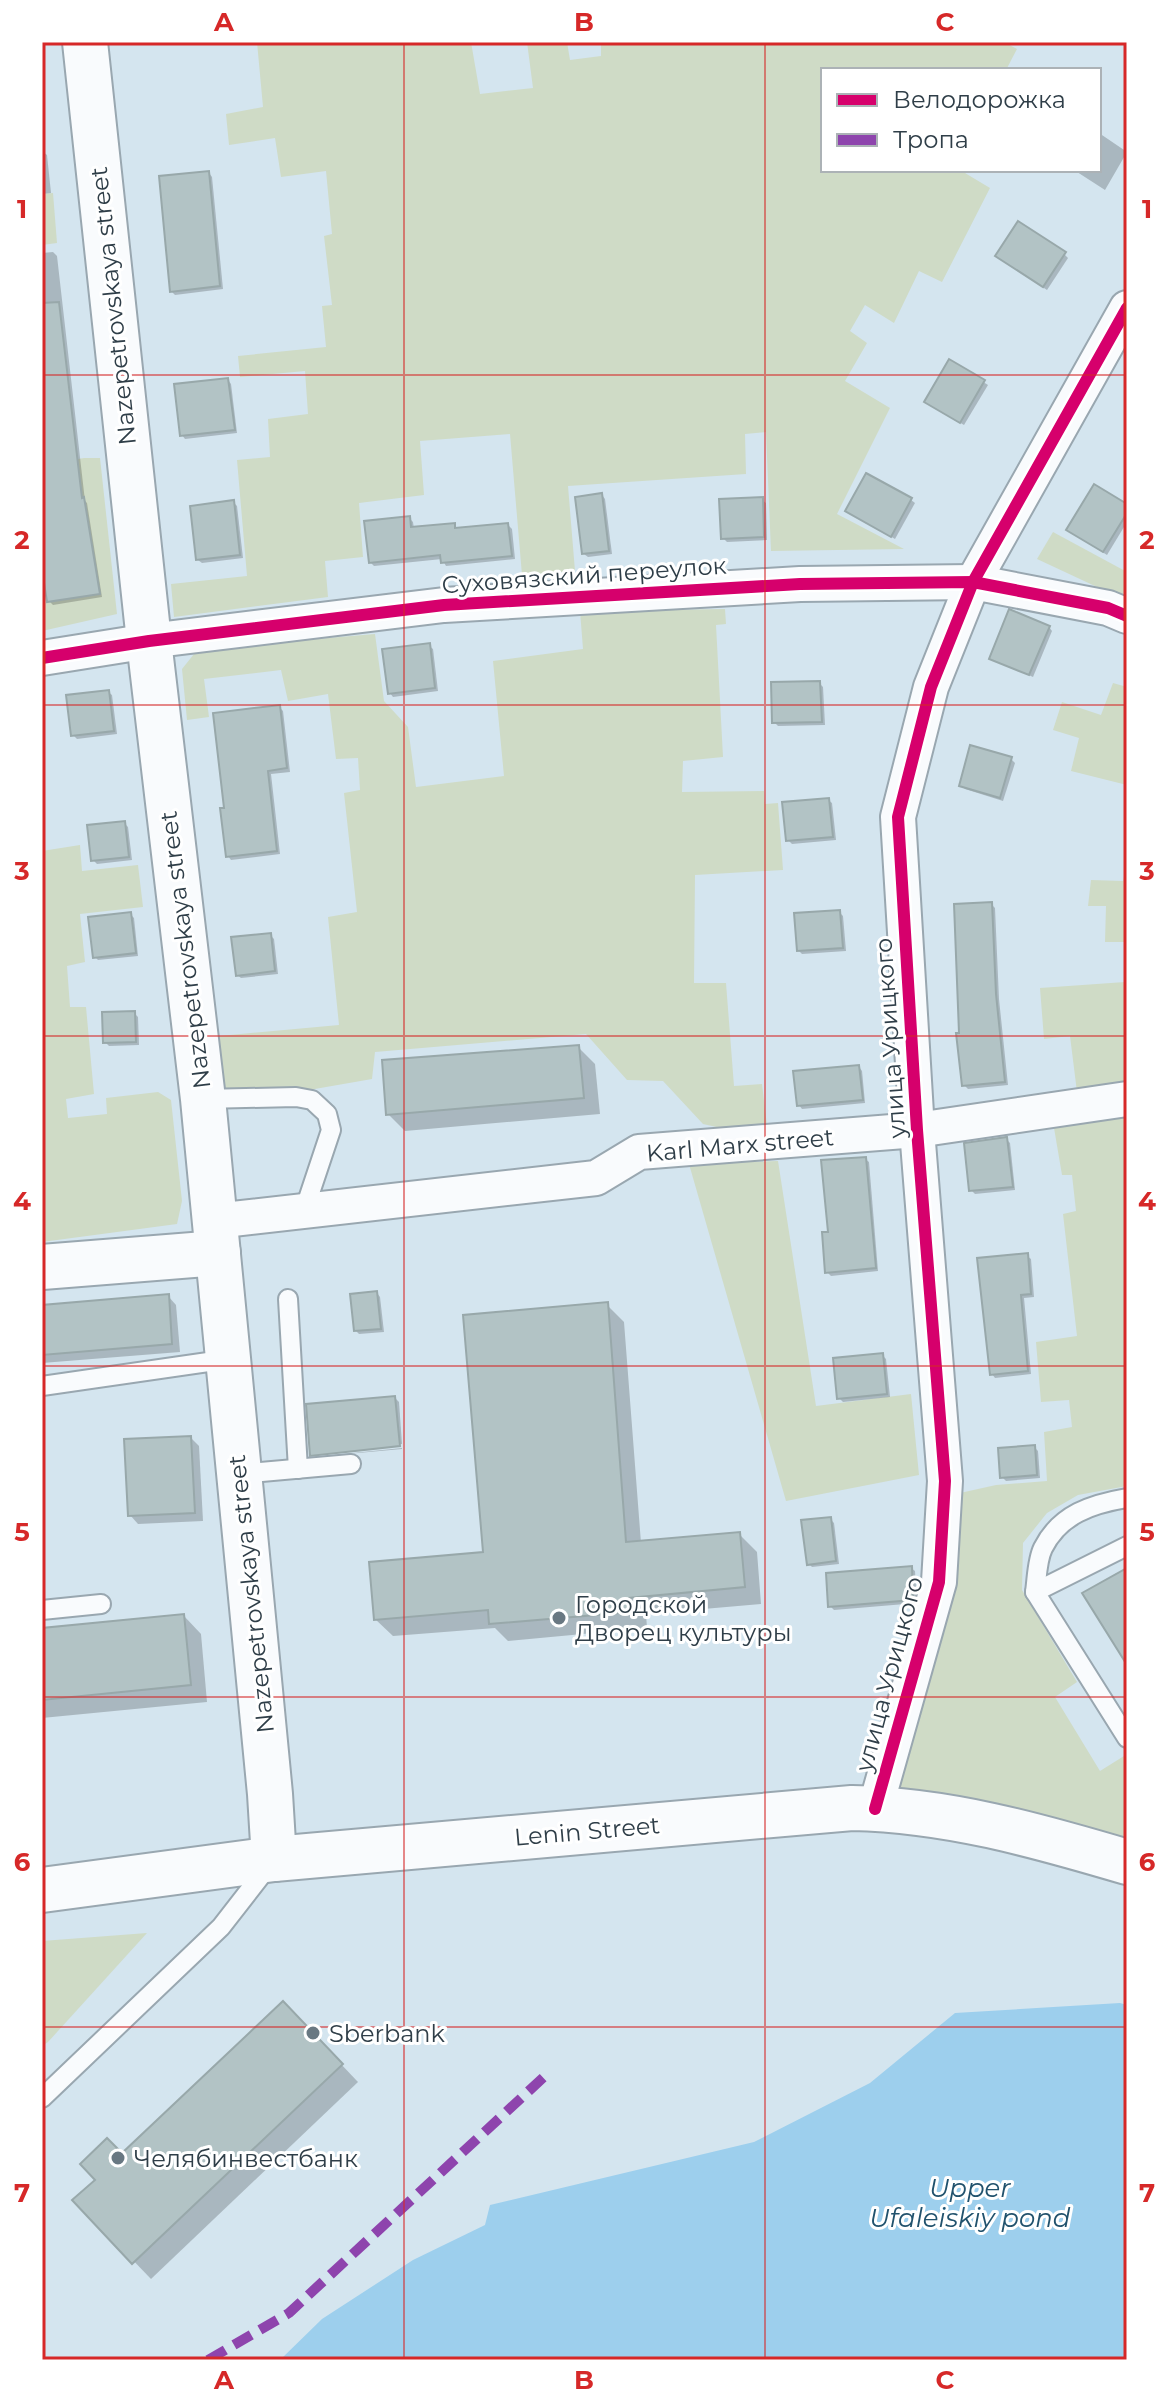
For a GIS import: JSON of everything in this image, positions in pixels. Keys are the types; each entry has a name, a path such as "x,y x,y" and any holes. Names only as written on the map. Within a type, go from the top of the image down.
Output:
{"main road":[{"name":"Nazepetrovskaya street","path":"85,42 149,641 203,1099 274,1859"},
{"name":"Karl Marx street","path":"42,1267 216,1237"},
{"name":"Lenin Street","path":"42,1890 274,1859 852,1808 922,1811 1006,1827 1127,1862"}],"street":[{"name":"улица Урицкого","path":"875,1809 939,1582 945,1481 917,1130 898,817 931,687 973,582 1127,308"},
{"name":"Суховязский переулок","path":"42,658 149,641 444,605 800,584 973,582 1108,608 1127,616"},
{"name":"Karl Marx street","path":"216,1237 304,1211 596,1178 639,1152 917,1130 1127,1099"}],"lane":[{"path":"203,1099 296,1097 312,1100 327,1114 331,1130 304,1211"},
{"path":"288,1299 298,1469"},
{"path":"42,1386 229,1359"},
{"path":"239,1474 351,1464"},
{"path":"1127,1498 1099,1503 1064,1519 1042,1549 1035,1592 1127,1738"},
{"path":"1035,1592 1127,1546"},
{"path":"42,1610 101,1604"},
{"path":"42,2098 221,1927 274,1859"}],"green space":[{"path":"257,42 471,42 480,94 533,88 527,42 567,42 570,60 601,56 601,42 1004,42 1017,49 1007,68 821,68 821,172 963,172 990,188 942,282 919,271 894,323 865,305 850,331 867,343 845,381 890,408 837,514 904,549 771,551 766,432 745,434 746,474 568,486 575,571 522,575 510,434 420,441 424,495 359,503 363,557 325,561 328,597 174,617 171,584 247,576 237,460 270,457 268,419 308,414 305,371 240,377 238,356 326,347 322,306 332,305 324,236 332,234 326,171 281,177 275,138 229,145 226,114 263,107"},
{"path":"53,193 57,243 42,245 42,194"},
{"path":"100,458 117,614 42,631 42,465"},
{"path":"1053,532 1127,572 1127,601 1037,559"},
{"path":"725,609 726,624 716,625 723,757 683,761 682,792 764,791 765,804 778,803 783,870 695,875 694,983 726,983 734,1086 762,1084 767,1126 730,1130 703,1124 663,1081 627,1080 586,1034 375,1052 372,1079 309,1090 225,1093 219,1036 339,1025 328,917 357,912 344,793 360,790 358,758 336,759 328,694 288,701 281,670 204,679 209,717 187,720 182,669 198,649 375,634 384,701 408,727 416,787 504,776 493,661 583,649 580,611"},
{"path":"1113,683 1127,687 1127,785 1071,771 1079,738 1053,730 1062,702 1101,715"},
{"path":"80,845 82,871 138,865 143,907 80,914 85,962 67,966 70,1007 86,1007 94,1094 66,1099 68,1118 107,1114 106,1098 158,1092 171,1100 182,1201 177,1224 42,1242 42,851"},
{"path":"1127,863 1127,1083 1077,1092 1070,1036 1044,1039 1040,988 1125,982 1124,942 1105,942 1106,906 1088,906 1091,880 1123,881"},
{"path":"1127,1114 1127,1486 1078,1495 1047,1513 1023,1543 1022,1590 1077,1682 1055,1697 1100,1771 1124,1756 1127,1761 1127,1845 893,1793 960,1493 996,1485 1047,1481 1044,1432 1072,1427 1069,1400 1041,1402 1036,1342 1077,1336 1063,1214 1076,1211 1072,1175 1062,1175 1053,1122"},
{"path":"778,1161 816,1406 911,1394 919,1475 786,1501 689,1164"},
{"path":"147,1933 48,2042 42,2046 42,1941"}],"water":[{"name":"Upper Ufaleiskiy pond","path":"1127,2005 1127,2360 280,2360 322,2319 413,2260 485,2225 490,2205 754,2142 870,2083 955,2013"}],"building":[{"path":"209,171 220,286 170,292 159,176"},
{"path":"1018,221 1066,252 1043,287 995,256"},
{"path":"59,302 82,498 100,594 47,602 42,570 42,303"},
{"path":"949,359 985,380 960,423 924,402"},
{"path":"228,378 235,430 180,436 174,384"},
{"path":"866,473 912,498 891,537 845,511"},
{"path":"1094,484 1127,504 1127,513 1103,552 1066,530"},
{"path":"602,493 609,551 582,554 575,497"},
{"path":"763,497 764,537 721,539 719,499"},
{"path":"234,500 240,555 196,560 190,506"},
{"path":"410,516 411,527 455,523 455,528 508,523 512,556 441,563 440,555 369,563 364,521"},
{"path":"1009,609 1050,626 1029,675 989,659"},
{"path":"430,643 435,688 388,694 382,649"},
{"path":"820,681 822,722 772,723 771,682"},
{"path":"109,690 114,731 71,736 66,695"},
{"path":"280,705 287,768 268,771 277,851 226,857 220,808 224,808 213,713"},
{"path":"970,745 1012,757 1000,798 959,786"},
{"path":"829,798 833,837 786,841 782,802"},
{"path":"125,821 129,857 91,861 87,825"},
{"path":"992,902 996,994 1005,1082 962,1086 956,1033 959,1033 954,904"},
{"path":"840,910 843,948 797,951 794,913"},
{"path":"131,912 136,953 93,958 88,917"},
{"path":"271,933 275,971 236,976 231,937"},
{"path":"135,1011 136,1042 103,1043 102,1012"},
{"path":"579,1045 584,1098 386,1115 382,1060"},
{"path":"859,1065 863,1100 797,1106 793,1071"},
{"path":"1007,1137 1013,1187 969,1191 964,1143"},
{"path":"866,1157 876,1268 825,1273 822,1232 828,1232 821,1160"},
{"path":"1028,1253 1031,1294 1021,1295 1028,1371 990,1375 977,1258"},
{"path":"377,1291 381,1329 354,1331 350,1294"},
{"path":"169,1294 172,1344 42,1355 42,1305"},
{"path":"608,1302 626,1542 740,1532 745,1587 629,1598 631,1612 489,1624 488,1610 374,1620 369,1562 483,1552 463,1315"},
{"path":"883,1353 887,1394 837,1399 833,1358"},
{"path":"395,1396 400,1446 310,1456 306,1404"},
{"path":"191,1436 195,1513 128,1516 124,1439"},
{"path":"1035,1445 1037,1475 1000,1478 998,1448"},
{"path":"831,1517 836,1561 807,1565 801,1520"},
{"path":"912,1566 913,1600 828,1607 826,1573"},
{"path":"1127,1568 1127,1665 1082,1593"},
{"path":"184,1614 191,1685 42,1700 42,1628"},
{"path":"283,2001 343,2064 132,2264 72,2200 95,2180 80,2164 107,2138 122,2153"}],"marked path":[{"path":"208,2360 289,2313 545,2076"}],"cycle path":[{"path":"875,1809 939,1582 945,1481 917,1130 898,817 931,687 973,582 1127,308"},
{"path":"42,658 149,641 444,605 800,584 973,582 1108,608 1127,616"}],"place":[{"name":"Городской Дворец культуры","path":"559,1618"},
{"name":"Sberbank","path":"313,2033"},
{"name":"Челябинвестбанк","path":"118,2158"}]}
